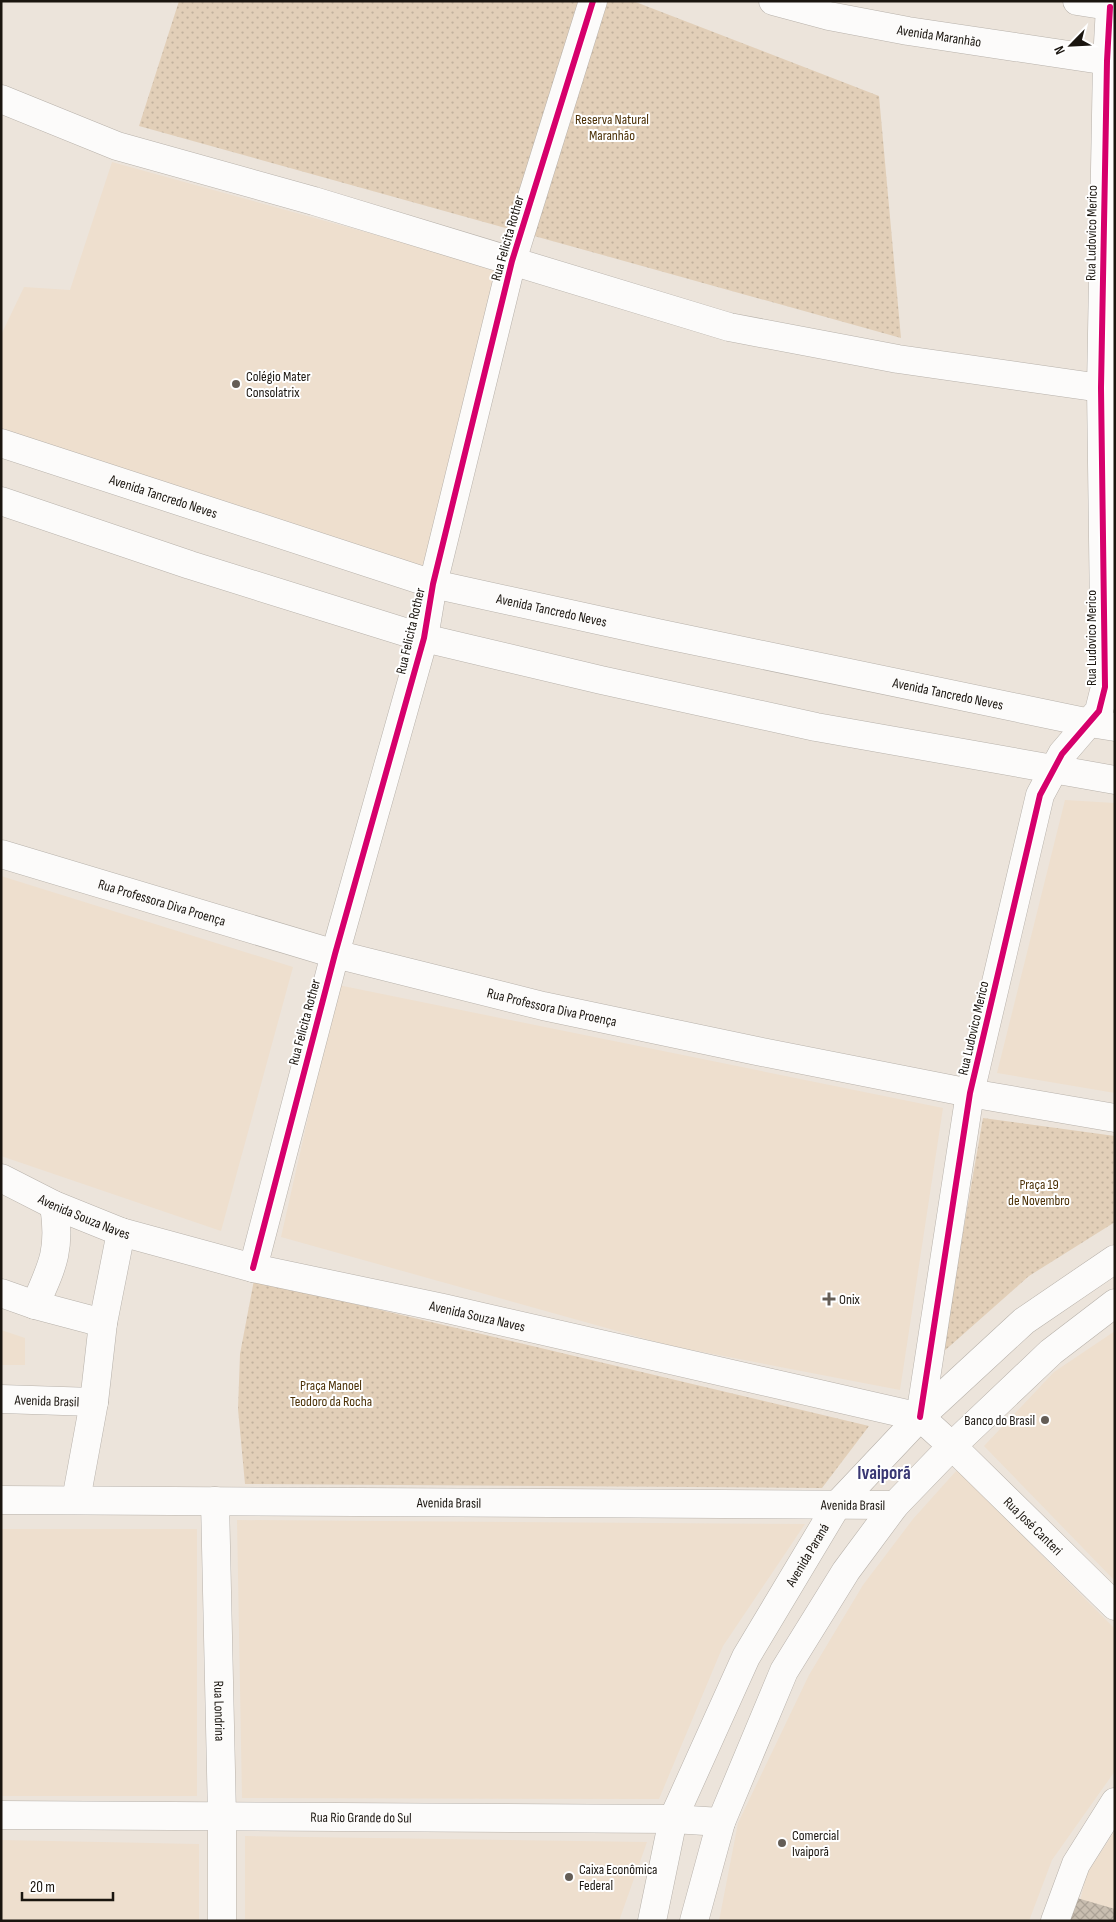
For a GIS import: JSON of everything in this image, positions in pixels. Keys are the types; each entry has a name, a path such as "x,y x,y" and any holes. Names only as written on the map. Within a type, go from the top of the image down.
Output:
{"street":[{"name":"Rua Felicita Rother","path":"253,1268 335,954 424,638 433,584 512,261 593,1"},
{"name":"Avenida Maranhão","path":"773,1 829,16 908,31 1111,62"},
{"path":"1077,1 1112,7"},
{"name":"Rua Ludovico Merico","path":"920,1416 970,1093 1040,795 1062,754 1102,725 1099,711 1105,687 1101,388 1112,7"},
{"path":"1,99 117,146 314,201 729,327 898,359 1101,388"},
{"name":"Avenida Tancredo Neves","path":"1,444 433,584 657,633 1102,725"},
{"path":"1,501 190,565 424,638 601,680 816,727 1115,780"},
{"name":"Rua Professora Diva Proença","path":"1,854 335,954 552,1008 970,1093 1115,1118"},
{"name":"Avenida Souza Naves","path":"1,1178 54,1204 121,1232 253,1268 443,1308 920,1416"},
{"path":"35,1305 57,1248 58,1227 54,1204"},
{"path":"76,1500 94,1402 103,1323 121,1232"},
{"name":"Avenida Paraná","path":"652,1921 673,1818 746,1657 837,1505 920,1416 1024,1321 1115,1258"},
{"path":"1,1293 35,1305 103,1323"},
{"path":"694,1921 721,1822 784,1671 846,1571 895,1506 952,1446 1051,1352 1115,1303"},
{"name":"Avenida Brasil","path":"1,1399 94,1402"},
{"path":"920,1416 952,1446"},
{"name":"Rua José Canteri","path":"952,1446 1115,1606"},
{"name":"Avenida Brasil","path":"1,1500 895,1506"},
{"name":"Rua Londrina","path":"215,1501 222,1816 222,1921"},
{"path":"1055,1921 1076,1864 1115,1802"},
{"name":"Rua Rio Grande do Sul","path":"1,1815 673,1818 721,1822"}],"shaded area":[{"name":"Colégio Mater Consolatrix","path":"112,162 499,269 426,567 1,434 1,335 24,287 70,290"},
{"path":"1065,800 1115,803 1115,1093 997,1073"},
{"path":"1,876 293,967 221,1231 1,1156"},
{"path":"338,985 943,1108 900,1390 671,1346 281,1237"},
{"path":"1,1330 25,1338 25,1365 1,1365"},
{"path":"1115,1331 1115,1581 984,1446 1054,1372"},
{"path":"957,1470 1115,1629 1115,1771 1052,1860 1029,1921 719,1921 738,1823 809,1675 863,1585 913,1519"},
{"path":"237,1520 805,1524 723,1646 659,1799 242,1798"},
{"path":"1,1529 197,1529 197,1796 1,1796"},
{"path":"1115,1831 1115,1921 1075,1921 1087,1873"},
{"path":"245,1836 647,1842 619,1921 245,1921"},
{"path":"1,1840 199,1844 199,1921 1,1921"}],"green space":[{"name":"Reserva Natural Maranhão","path":"179,1 633,1 879,96 901,338 139,126"},
{"name":"Praça 19 de Novembro","path":"983,1118 1115,1136 1115,1222 1029,1276 942,1353"},
{"name":"Praça Manoel Teodoro da Rocha","path":"254,1280 869,1426 822,1488 245,1484 238,1409 240,1354"}],"building":[{"path":"1077,1898 1115,1909 1115,1921 1069,1921"}],"cycle path":[{"path":"253,1268 335,954 424,638 433,584 512,261 593,1"},
{"path":"920,1417 970,1093 1040,795 1062,754 1099,711 1105,687 1101,388 1107,61 1110,7"}],"place":[{"name":"Colégio Mater Consolatrix","path":"236,384"},
{"name":"Onix","path":"829,1299"},
{"name":"Banco do Brasil","path":"1045,1420"},
{"name":"Comercial Ivaiporã","path":"782,1843"},
{"name":"Caixa Econômica Federal","path":"569,1877"}],"district":[{"name":"Ivaiporã","path":"884,1472"}]}
